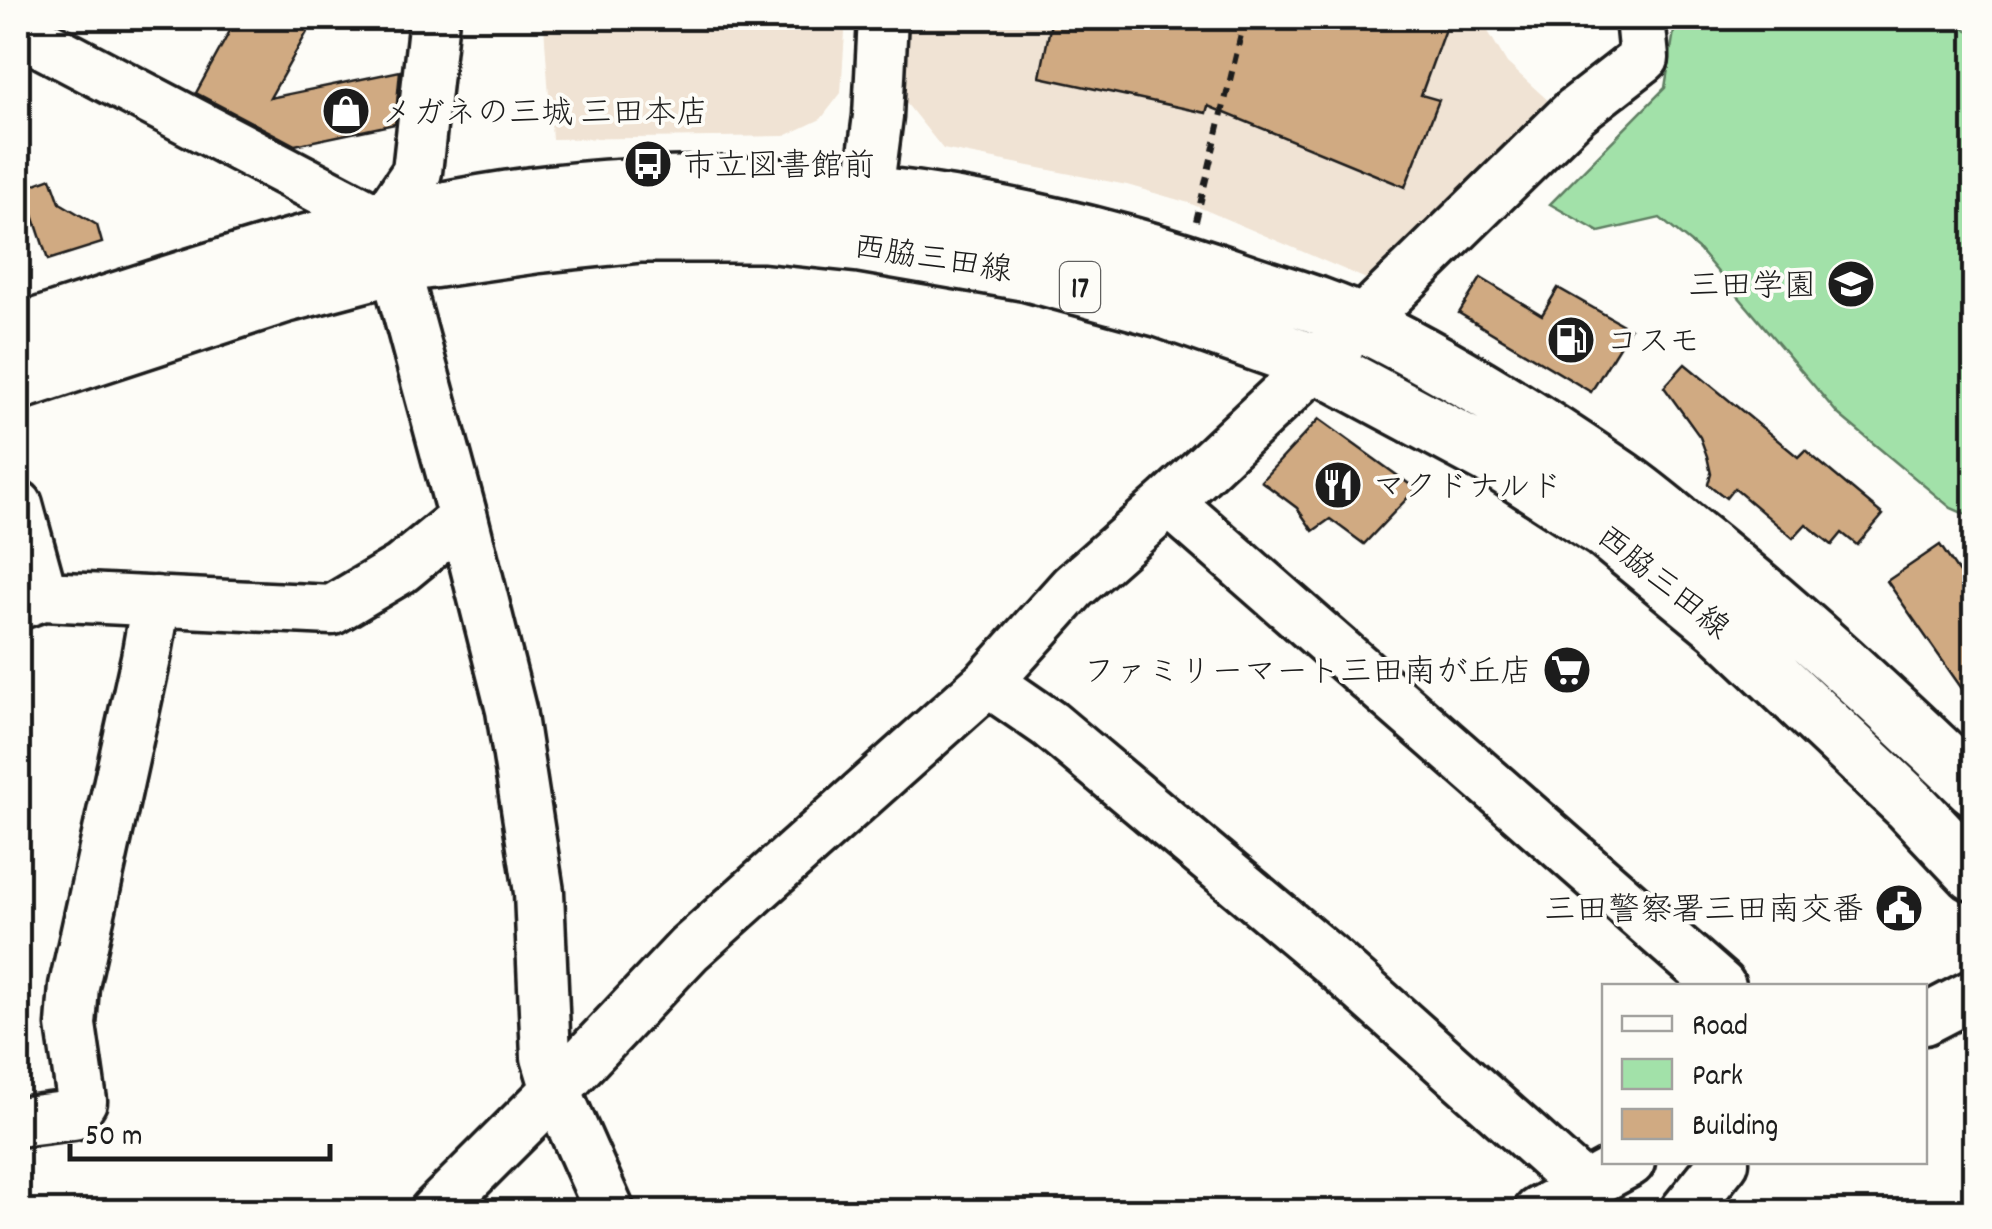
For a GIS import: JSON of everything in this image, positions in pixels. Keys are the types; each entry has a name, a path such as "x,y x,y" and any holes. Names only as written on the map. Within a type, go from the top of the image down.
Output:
{"main road":[{"name":"西脇三田線","path":"864,219 1028,272 1161,309 1315,364 1491,457 1606,531 1720,624 1910,804 1974,873"},
{"name":"西脇三田線","path":"18,333 170,284 390,244 642,234 764,234 864,219 1085,234 1186,261 1360,323 1500,399 1620,478 1743,576 1832,652 1974,787"},
{"name":"西脇三田線","path":"18,382 284,295 390,244"}],"street":[{"path":"434,18 417,172 390,244 512,710 539,892 546,1057 556,1090 610,1212"},
{"path":"864,219 878,116 883,18"},
{"path":"434,1212 689,950 988,682 1073,587 1360,323 1576,111 1644,58 1640,18"},
{"path":"18,31 390,244"},
{"path":"1169,502 1718,984"},
{"path":"18,505 30,600 156,601 261,609 332,610 401,568 464,518"},
{"path":"18,1122 73,1115 82,1102 71,1025 74,986 156,601"},
{"path":"988,682 1049,724 1336,965 1583,1186"},
{"path":"1927,1018 1974,994"},
{"path":"1538,1212 1626,1164"},
{"path":"1684,1212 1722,1164"}],"path":[{"path":"1186,261 1245,18"}],"shaded area":[{"path":"565,18 846,18 841,93 821,119 785,136 552,139 544,26 565,25"},
{"path":"910,18 1480,18 1507,63 1552,104 1371,281 1189,203 1127,185 943,149 906,103"}],"green space":[{"name":"三田学園","path":"1676,18 1950,18 1974,35 1974,518 1951,508 1838,414 1699,250 1660,218 1599,232 1550,204 1665,88"}],"building":[{"path":"237,18 315,18 270,98 400,71 395,124 295,145 196,93"},
{"path":"1052,18 1449,18 1421,95 1439,100 1405,187 1208,106 1206,113 1040,77"},
{"path":"51,178 60,203 97,225 102,243 48,260 24,188"},
{"path":"1481,278 1542,315 1558,288 1630,329 1591,392 1459,313"},
{"path":"1685,364 1798,457 1805,450 1883,515 1857,545 1842,533 1832,545 1806,524 1793,538 1734,488 1726,498 1708,484 1711,474 1700,437 1664,387"},
{"name":"マクドナルド","path":"1319,419 1416,489 1364,544 1330,519 1313,531 1297,508 1261,481"},
{"path":"1940,545 1974,595 1974,706 1887,581"}],"place":[{"name":"メガネの三城 三田本店","path":"346,111"},
{"name":"市立図書館前","path":"648,164"},
{"name":"三田学園","path":"1851,284"},
{"name":"コスモ","path":"1571,340"},
{"name":"マクドナルド","path":"1338,485"},
{"name":"ファミリーマート三田南が丘店","path":"1567,670"},
{"name":"三田警察署三田南交番","path":"1899,908"}]}
